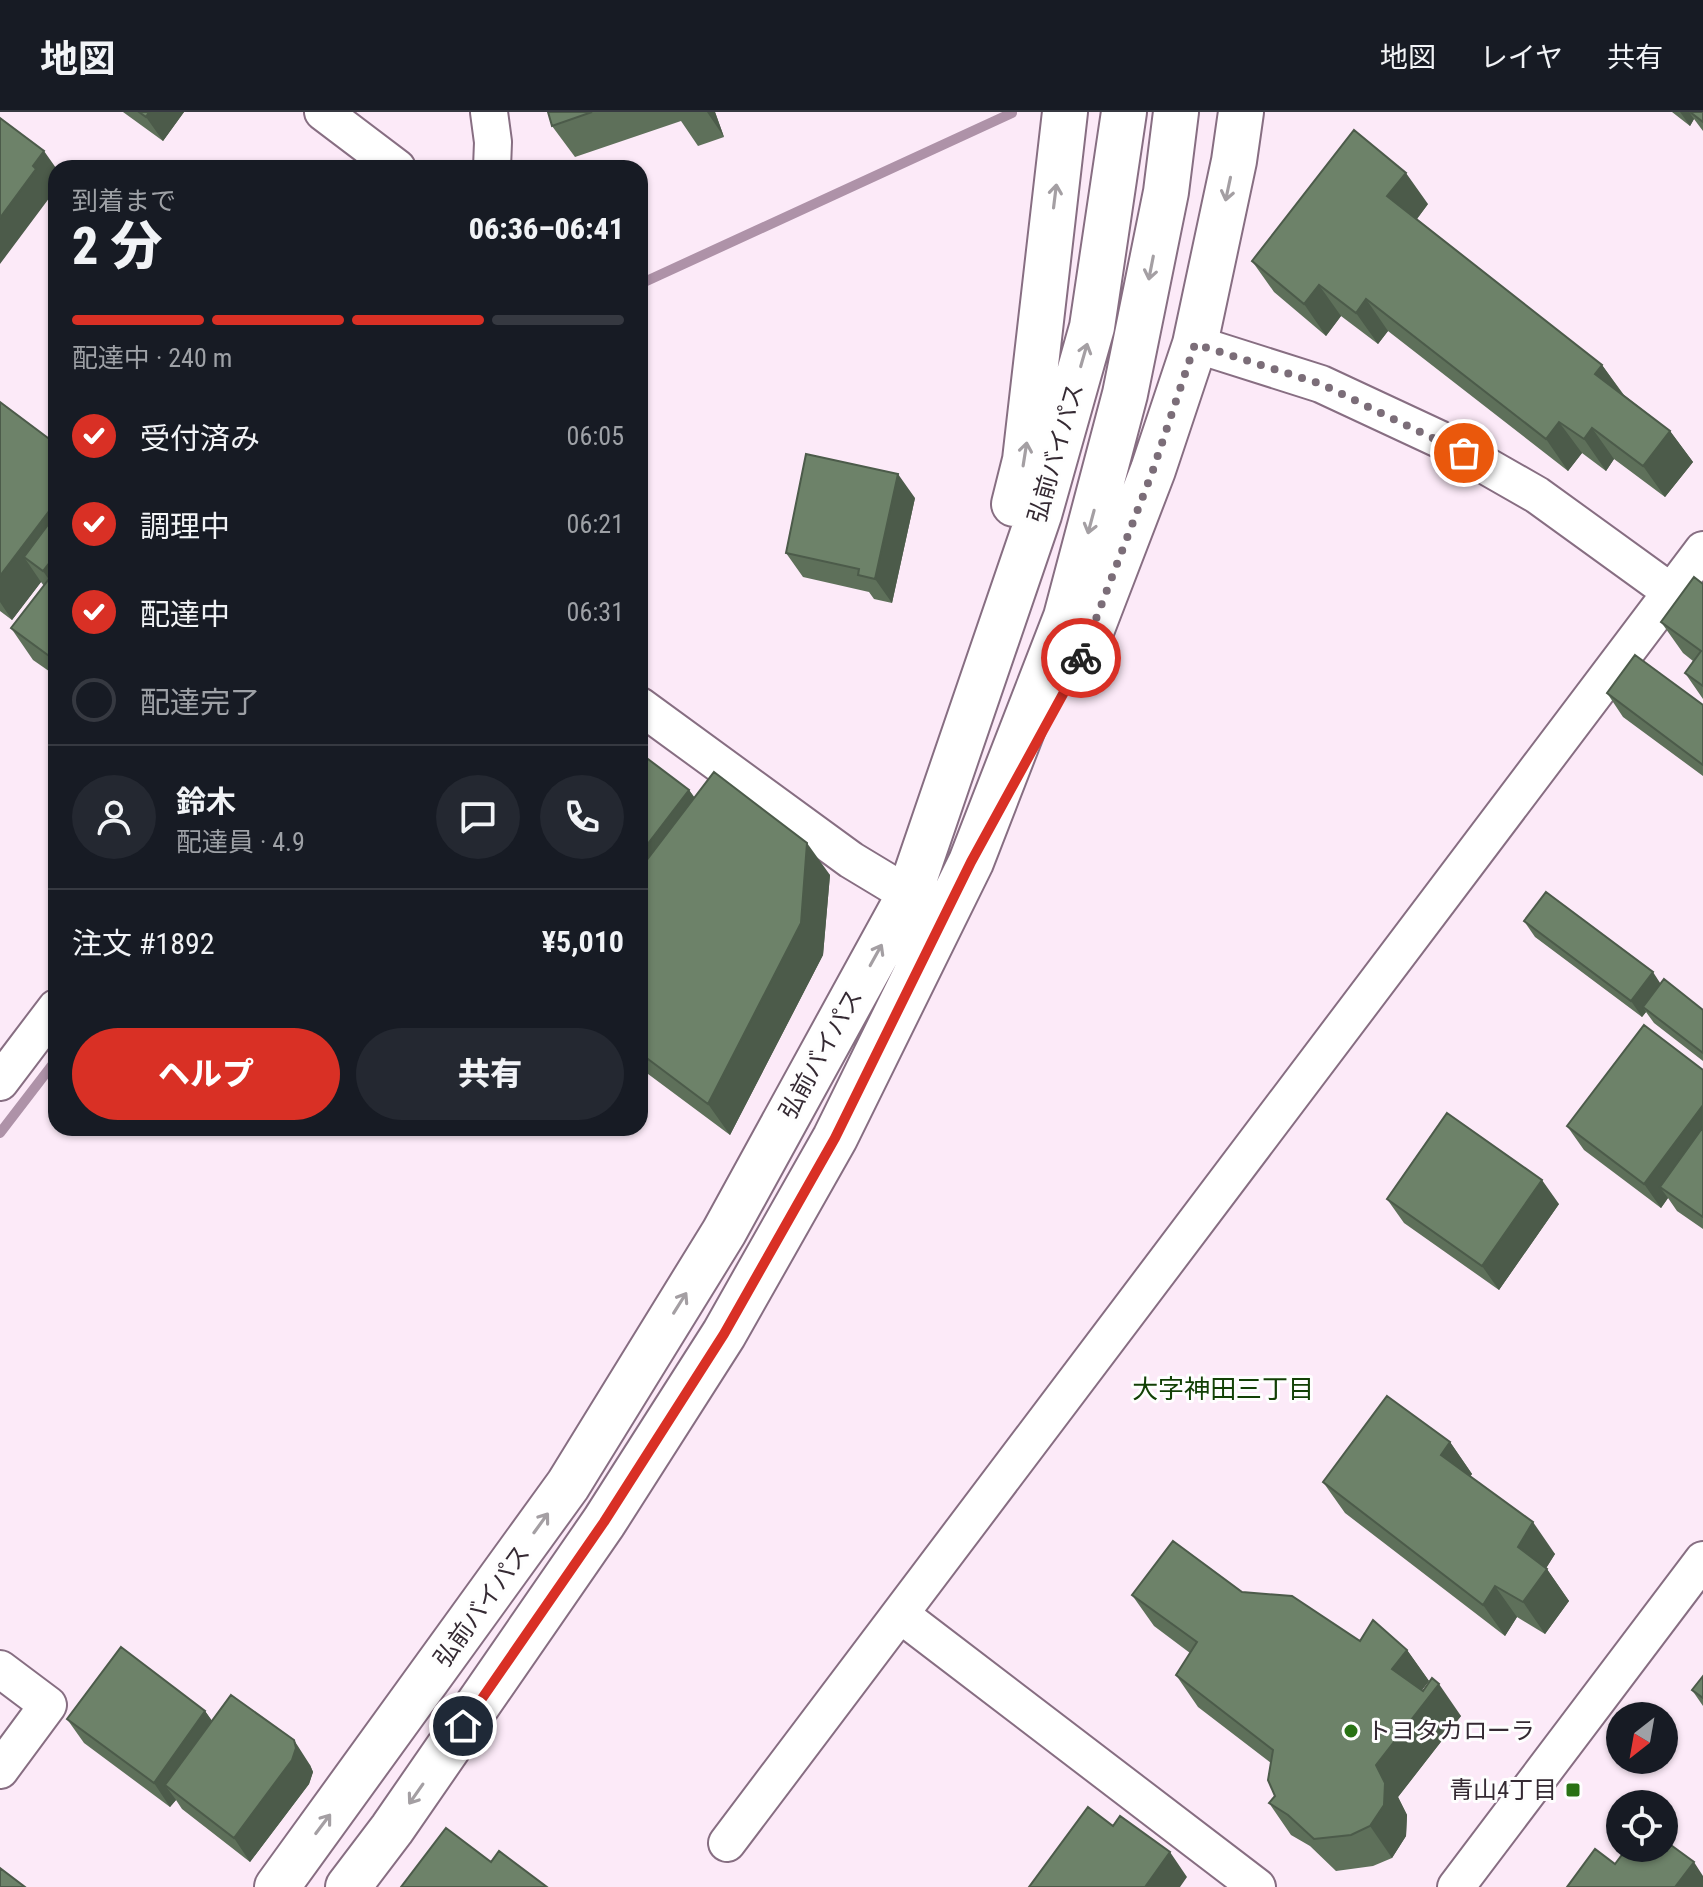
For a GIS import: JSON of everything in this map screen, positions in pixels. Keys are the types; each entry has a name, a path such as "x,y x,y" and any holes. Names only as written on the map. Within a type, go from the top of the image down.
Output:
{"highway":[{"path":"931,828 1025,460 1065,112"},
{"name":"弘前バイパス","path":"277,1887 568,1485 724,1232 909,895 1039,515 1092,327 1124,112"},
{"name":"弘前バイパス","path":"348,1887 392,1829 604,1522 724,1334 835,1138 971,862 1066,617 1125,394 1166,192 1176,112"},
{"path":"971,862 1074,674 1153,470 1195,344 1234,161 1241,112"}],"street":[{"path":"323,112 386,160"},
{"path":"489,112 492,160"},
{"path":"1195,344 1321,384 1439,439 1537,495 1671,592"},
{"path":"727,1843 1703,550"},
{"path":"648,712 851,860 909,895"},
{"path":"0,1082 48,1019"},
{"path":"1456,1887 1703,1560"},
{"path":"901,1615 1257,1887"},
{"path":"0,1669 48,1705 0,1770"}],"building":[{"path":"548,112 592,112 552,126"},
{"path":"1690,112 1703,112 1703,122"},
{"path":"0,118 44,151 33,166 36,169 0,218"},
{"path":"1354,130 1406,173 1387,196 1602,365 1595,374 1670,431 1643,466 1592,428 1584,439 1559,422 1546,439 1366,299 1356,313 1319,285 1304,304 1252,261"},
{"path":"0,402 48,438 48,513 0,576"},
{"path":"806,454 898,474 875,579 858,575 859,569 786,553"},
{"path":"48,525 48,565 43,571 24,557"},
{"path":"1694,577 1703,584 1703,686 1685,673 1701,651 1661,622"},
{"path":"48,580 48,655 11,628"},
{"path":"1635,655 1703,705 1703,765 1607,693"},
{"path":"648,759 689,790 648,844"},
{"path":"714,772 807,843 801,923 708,1104 648,1059 648,859"},
{"path":"1546,892 1653,972 1631,1001 1524,921"},
{"path":"1664,979 1703,1010 1703,1053 1643,1007"},
{"path":"1644,1025 1703,1070 1703,1105 1644,1184 1567,1126"},
{"path":"1447,1113 1542,1180 1482,1266 1387,1199"},
{"path":"1703,1127 1703,1217 1660,1187"},
{"path":"1387,1396 1450,1442 1441,1455 1533,1522 1518,1547 1547,1569 1523,1602 1495,1586 1483,1605 1323,1482"},
{"path":"1173,1541 1242,1592 1292,1596 1360,1641 1373,1620 1407,1650 1392,1669 1423,1691 1432,1678 1439,1684 1376,1765 1385,1783 1384,1805 1370,1826 1351,1835 1314,1839 1288,1815 1269,1803 1275,1796 1268,1780 1273,1750 1176,1675 1197,1642 1132,1595"},
{"path":"121,1647 205,1711 154,1783 67,1719"},
{"path":"1703,1676 1703,1698 1692,1690"},
{"path":"231,1695 294,1740 296,1748 292,1760 234,1838 165,1785"},
{"path":"1088,1807 1113,1826 1120,1816 1170,1852 1145,1887 1029,1887"},
{"path":"446,1828 491,1862 499,1851 547,1887 401,1887"},
{"path":"1595,1849 1606,1857 1606,1862 1678,1862 1678,1850 1694,1862 1675,1887 1567,1887"},
{"path":"0,1868 25,1887 0,1887"}],"waterway":[{"path":"648,280 1012,113"},
{"path":"0,1133 48,1070"}],"way so far":[{"path":"1081,658 1153,470 1195,344 1321,384 1464,453"}],"place":[{"name":"トヨタカローラ","path":"1351,1731"},
{"name":"青山4丁目","path":"1573,1790"}],"district":[{"name":"大字神田三丁目","path":"1223,1389"}],"route":[{"path":"463,1726 604,1522 724,1334 835,1138 971,862 1081,658"}]}
